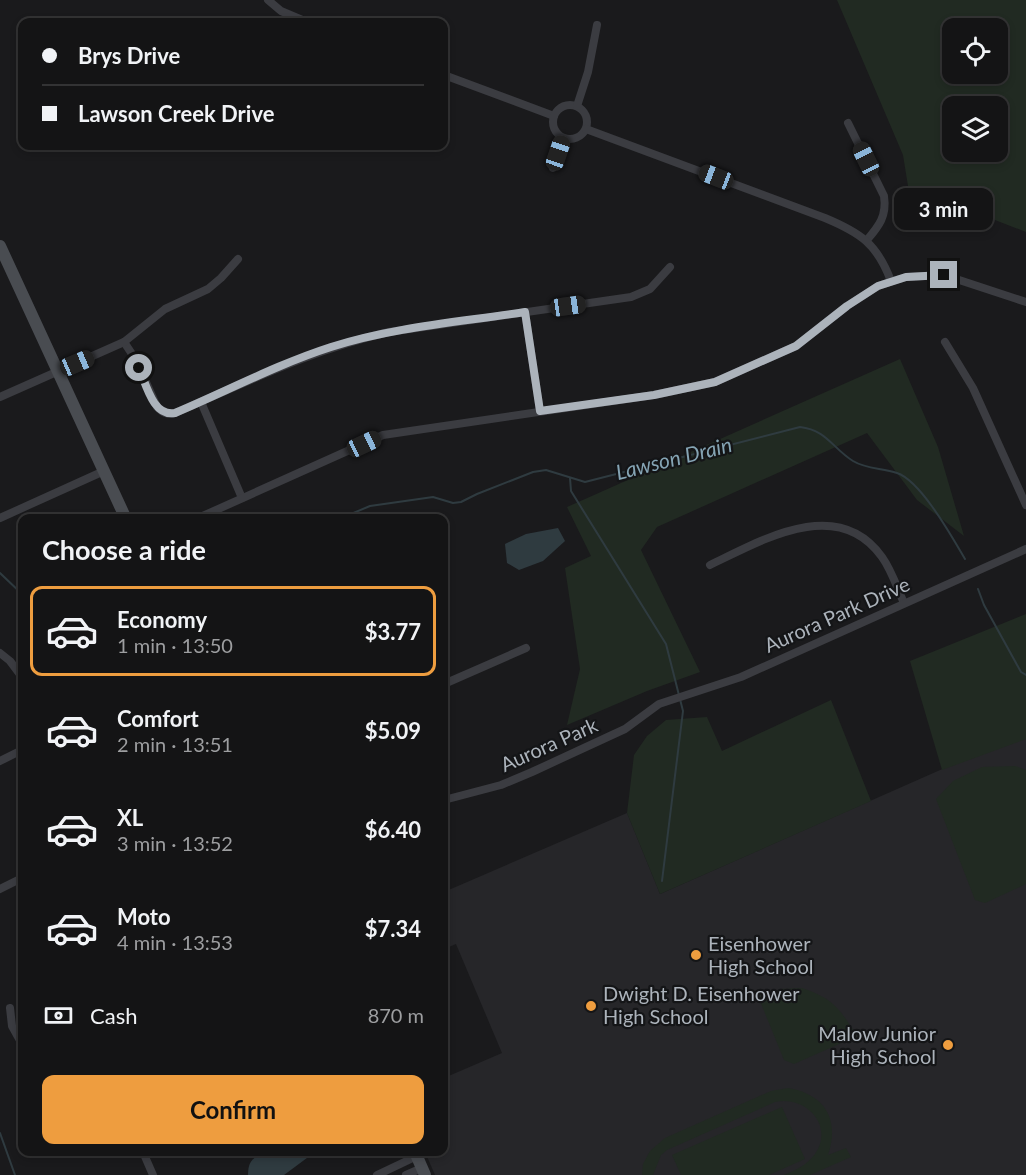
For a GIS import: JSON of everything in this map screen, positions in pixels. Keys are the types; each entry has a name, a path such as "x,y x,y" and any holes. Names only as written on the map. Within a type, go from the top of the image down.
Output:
{"street":[{"path":"268,0 280,11 297,18"},
{"path":"577,106 588,72 597,25"},
{"path":"448,76 554,116"},
{"path":"554,116 566,106 577,106"},
{"path":"554,116 554,126 563,138 570,140 578,137 586,129 585,117 577,106"},
{"path":"848,123 884,196 885,208 882,220 867,240"},
{"path":"586,129 825,218 856,232 867,240 885,264 891,281"},
{"path":"553,168 563,138"},
{"path":"0,246 124,514"},
{"path":"0,397 124,342 165,309 208,289 238,259"},
{"path":"124,342 136,360 157,407 163,413 175,413 299,358 356,339 642,294 657,283 670,267"},
{"path":"207,514 383,435 654,395 715,382 796,346 847,306 878,286 906,277 944,275 1026,302"},
{"path":"525,312 540,411"},
{"path":"945,342 973,388 1026,506"},
{"path":"201,402 243,498"},
{"path":"0,518 104,471"},
{"path":"710,565 795,528 808,526 844,529 858,535 882,557 904,603"},
{"name":"Aurora Park Drive","path":"659,704 741,677 1026,549"},
{"path":"448,682 526,648"},
{"path":"0,653 18,672"},
{"name":"Aurora Park","path":"448,799 501,785 532,772 625,729 659,704"},
{"path":"0,760 18,752"},
{"path":"0,889 18,881"},
{"path":"10,1008 12,1026 18,1037"},
{"path":"145,1156 153,1175"},
{"path":"377,1175 412,1156"},
{"path":"406,1175 423,1171 417,1156"}],"shaded area":[{"path":"837,0 1026,0 1026,232 908,186 903,155"},
{"path":"900,359 938,447 964,536 917,500 867,433 657,527 641,550 700,672 647,691 567,725 580,669 565,568 591,556 567,507"},
{"path":"558,528 565,541 543,561 519,570 507,563 505,544 526,534"},
{"path":"1026,614 1026,739 942,770 910,661"},
{"path":"831,700 871,801 660,894 627,813 634,755 647,736 666,720 707,717 722,751"},
{"name":"Eisenhower High School","path":"1026,732 1026,1175 435,1175 427,1156 448,1156 448,1076 502,1053 456,944 448,947 448,890 627,813 660,894"},
{"path":"1015,766 1026,770 1026,884 985,903 975,900 936,799 953,781 982,767"},
{"path":"802,988 822,996 835,1006 857,1036 794,1064 784,1060 758,996 782,989"},
{"path":"788,1088 812,1096 826,1111 832,1131 828,1155 846,1148 851,1157 810,1175 784,1175 801,1167 812,1158 820,1143 821,1133 814,1115 797,1103 786,1101 775,1102 667,1150 661,1155 653,1175 642,1175 643,1164 650,1151 665,1138 771,1091"},
{"path":"782,1107 805,1159 769,1175 681,1175 672,1155"},
{"path":"258,1156 310,1156 284,1175 248,1175 249,1165"}],"waterway":[{"name":"Lawson Drain","path":"351,514 370,506 433,497 453,503 461,502 533,472 546,470 585,482 800,427 817,432 858,464 897,473 906,478 926,498 965,559"},
{"path":"570,478 571,491 666,644 683,711 662,881"},
{"name":"Lawson Drain","path":"0,573 18,590"},
{"name":"Lawson Drain","path":"978,589 984,605 1021,672 1026,675"},
{"path":"0,1133 15,1175"}],"place":[{"name":"Eisenhower High School","path":"696,955"},
{"name":"Dwight D. Eisenhower High School","path":"591,1006"},
{"name":"Malow Junior High School","path":"948,1045"}],"route":[{"path":"139,368 157,407 163,413 175,413 299,358 356,339 525,312 540,411 654,395 715,382 776,357 796,346 847,306 878,286 906,277 944,275"}]}
